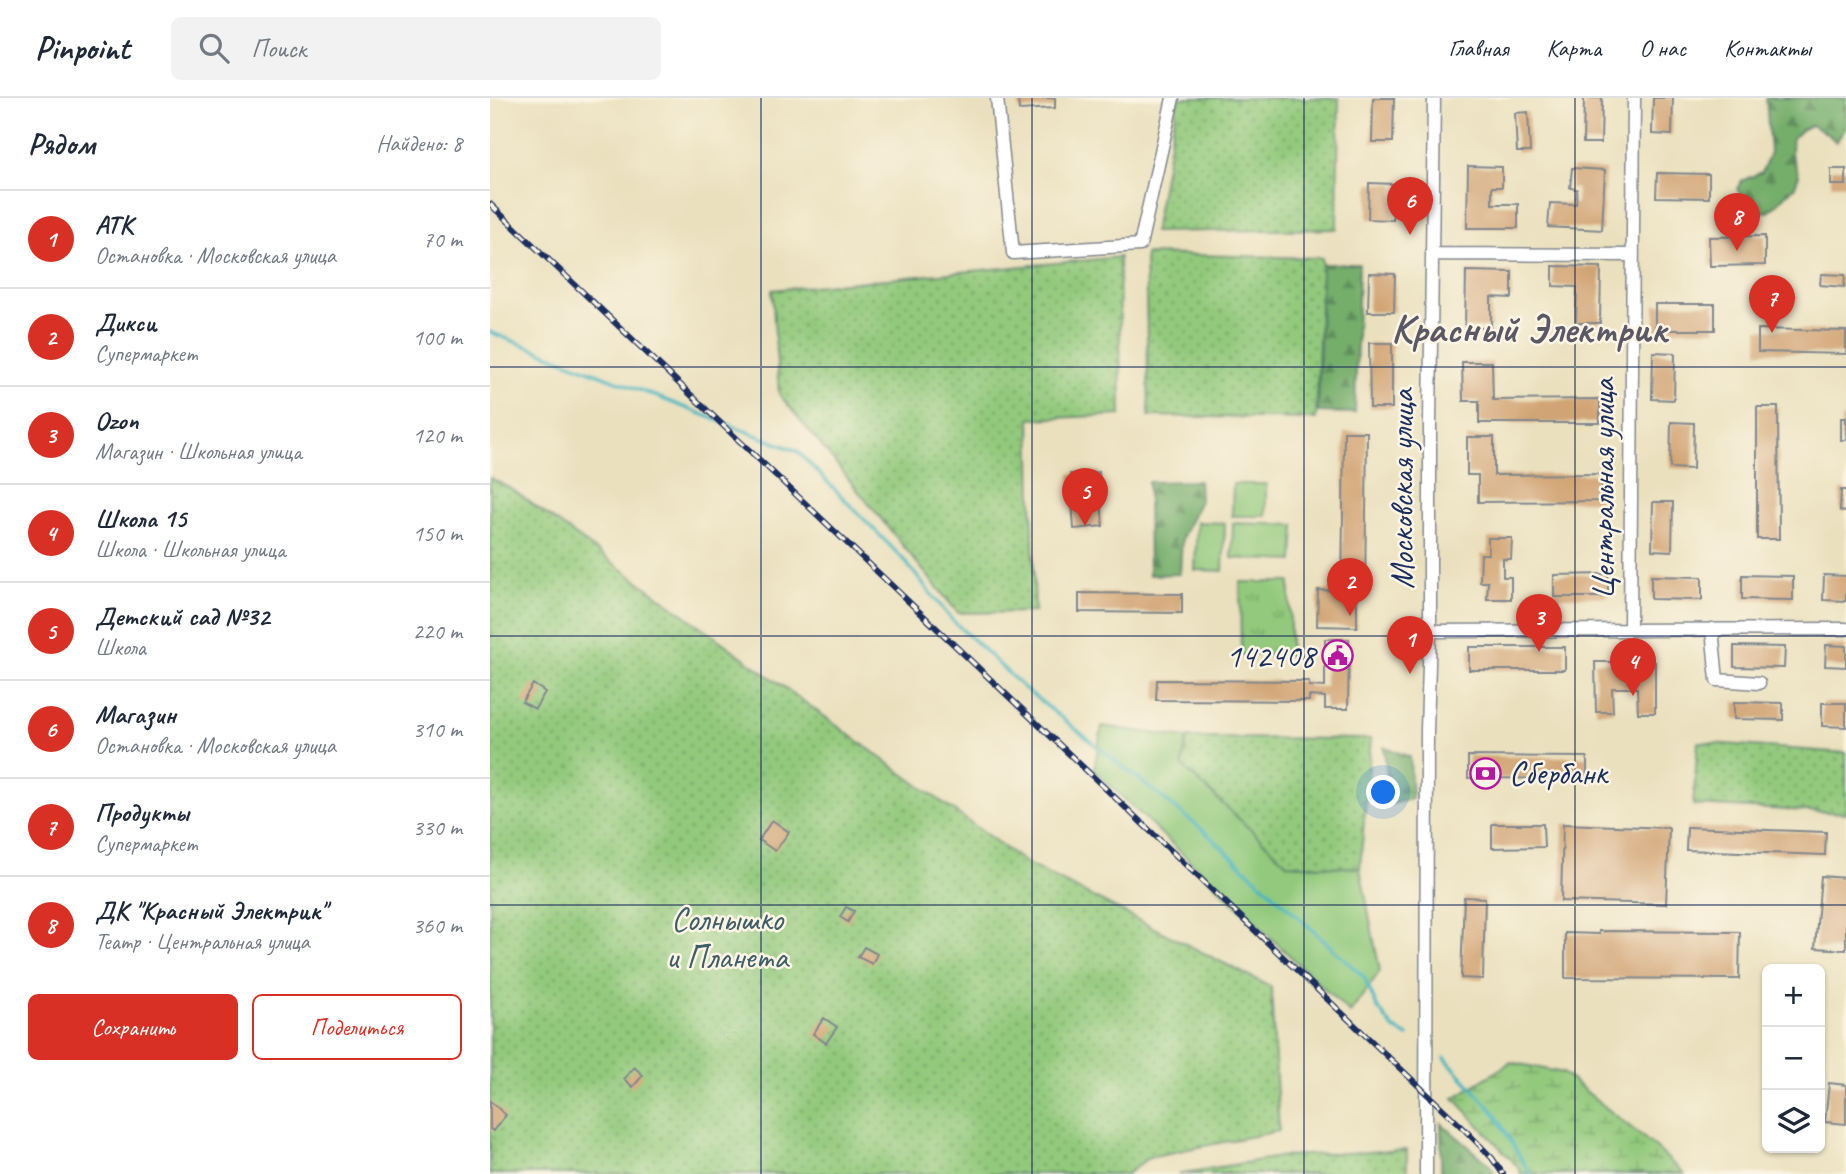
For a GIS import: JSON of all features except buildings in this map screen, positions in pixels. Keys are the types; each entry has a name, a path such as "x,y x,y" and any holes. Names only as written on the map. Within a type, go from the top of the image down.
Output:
{"street":[{"path":"997,98 1013,253 1140,245 1173,98"},
{"name":"Московская улица","path":"1426,1174 1426,730 1430,631 1434,98"},
{"name":"Центральная улица","path":"1630,629 1634,98"},
{"path":"1433,254 1633,256"},
{"path":"1712,629 1717,680 1759,683"},
{"path":"1430,631 1846,629"}],"green space":[{"path":"1178,98 1339,98 1337,229 1154,232"},
{"path":"1766,98 1846,98 1846,128 1836,142 1828,134 1811,125 1792,139 1791,153 1799,175 1795,186 1769,212 1751,211 1737,189 1741,181 1762,172 1770,152"},
{"path":"1145,254 1322,258 1316,419 1149,416"},
{"path":"1119,257 1121,415 1030,419 1035,612 958,613 779,394 772,290"},
{"path":"1322,264 1359,264 1355,413 1318,412"},
{"name":"Солнышко и Планета","path":"490,478 513,490 1027,864 1271,987 1279,1131 1149,1157 1127,1174 490,1174"},
{"path":"1199,481 1200,500 1182,538 1180,574 1149,575 1148,482"},
{"path":"1233,484 1266,484 1266,516 1232,516"},
{"path":"1197,522 1225,523 1223,571 1195,570"},
{"path":"1233,523 1295,525 1293,561 1232,558"},
{"path":"1240,582 1290,582 1290,655 1241,655"},
{"path":"1102,726 1187,738 1182,766 1288,864 1360,868 1380,971 1350,1013 1094,770"},
{"path":"1187,738 1371,739 1360,868 1288,864 1182,766"},
{"path":"1698,742 1846,753 1846,813 1693,805"},
{"path":"1384,747 1410,757 1412,799 1390,804"},
{"path":"1511,1062 1563,1073 1655,1147 1684,1174 1521,1174 1518,1167 1454,1098"},
{"path":"1441,1123 1489,1164 1495,1174 1441,1174"},
{"path":"1407,1150 1407,1174 1178,1174 1285,1156"}],"waterway":[{"path":"490,332 797,451 904,560 952,620 1024,688 1204,831 1364,977 1377,1007 1393,1028 1408,1036"},
{"path":"1445,1058 1494,1112 1530,1174"}],"railway":[{"path":"490,204 1464,1129 1492,1158 1503,1174"}],"place":[{"name":"Магазин","path":"1410,235"},
{"name":"ДК \"Красный Электрик\"","path":"1737,251"},
{"name":"Продукты","path":"1772,333"},
{"name":"Детский сад №32","path":"1085,526"},
{"name":"Дикси","path":"1350,616"},
{"name":"Ozon","path":"1539,652"},
{"name":"142408","path":"1338,656"},
{"name":"АТК","path":"1410,674"},
{"name":"Школа 15","path":"1633,696"},
{"name":"Сбербанк","path":"1486,773"}],"district":[{"name":"Красный Электрик","path":"1529,329"}]}
